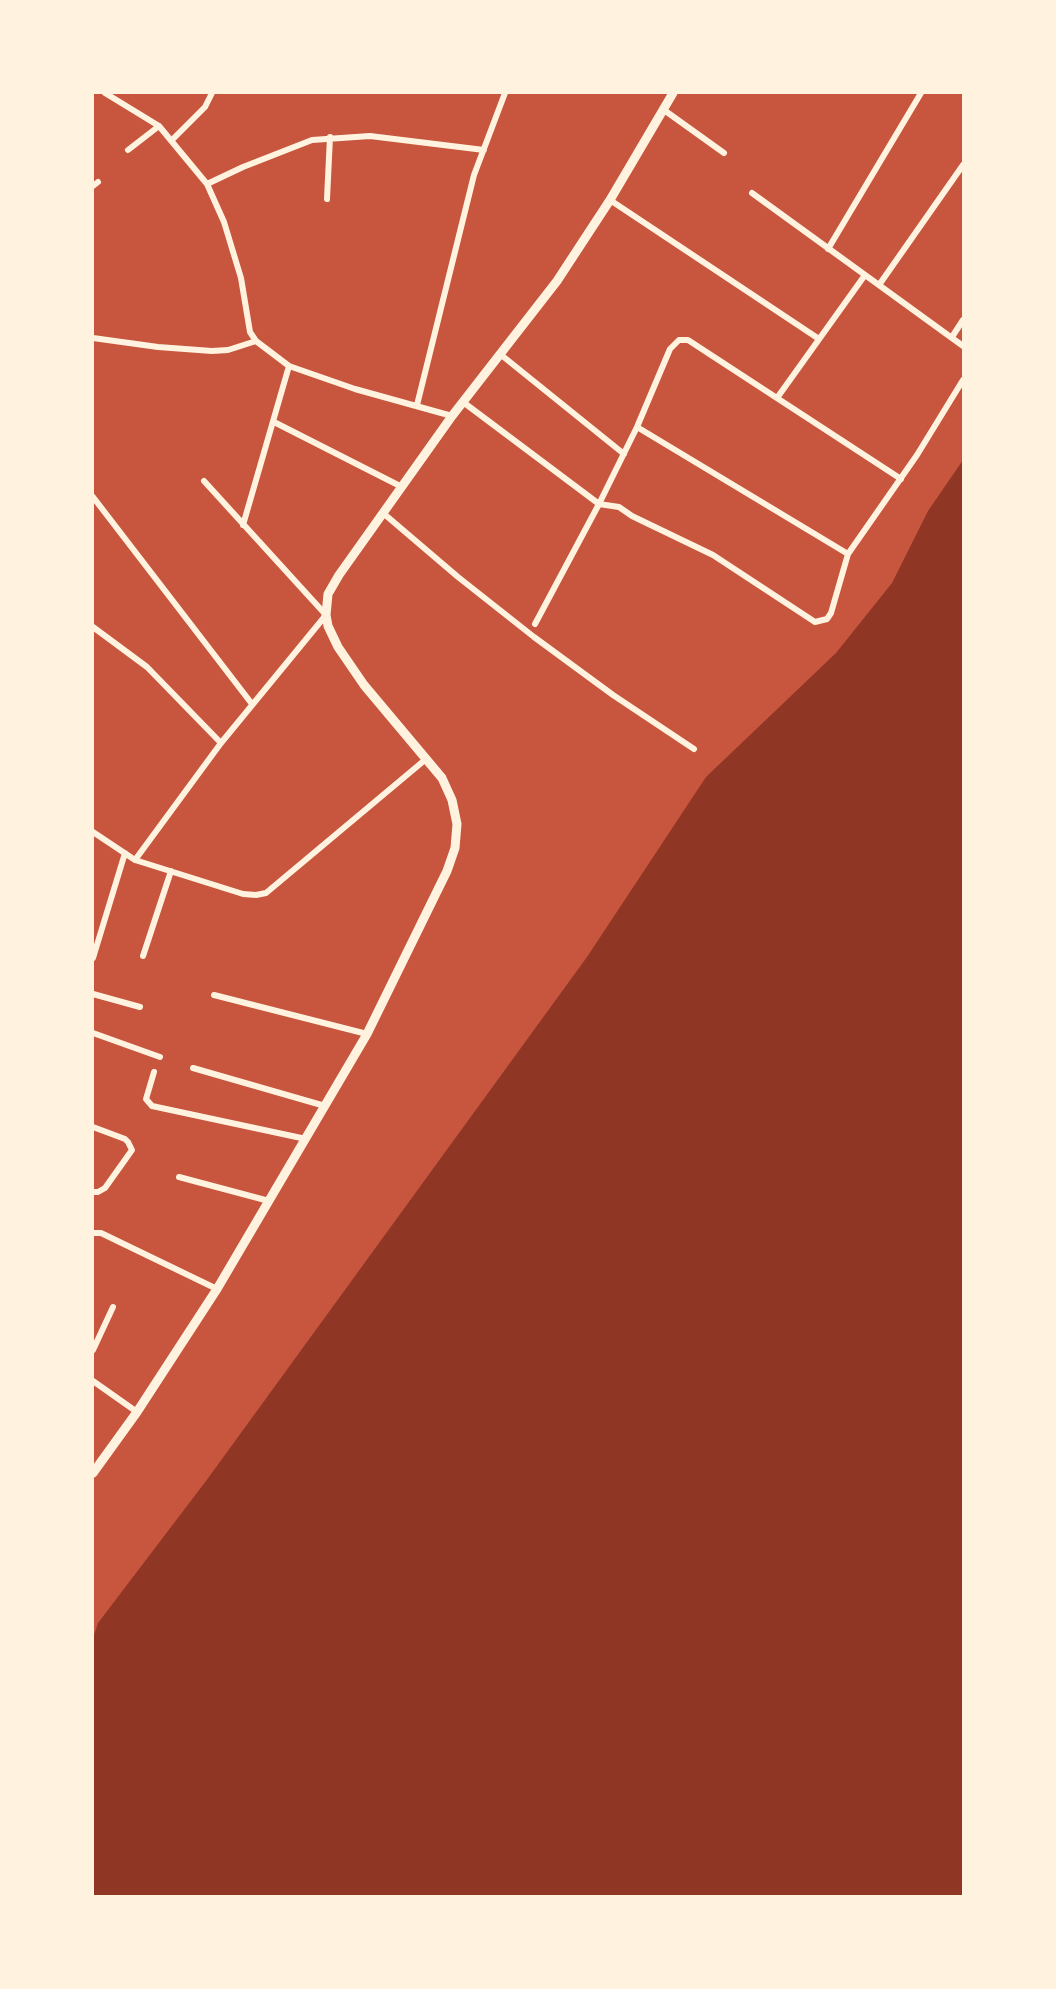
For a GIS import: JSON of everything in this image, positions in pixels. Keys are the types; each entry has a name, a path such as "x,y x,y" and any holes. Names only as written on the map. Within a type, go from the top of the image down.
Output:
{"street":[{"path":"105,93 159,126 207,184 224,222 241,278 250,332 256,341 289,366 355,389 452,416"},
{"path":"172,140 205,107 212,93"},
{"path":"417,405 474,175 505,93"},
{"path":"93,1473 217,1289 368,1034 447,871 455,848 457,824 452,800 442,778 364,685 332,637 326,615 328,594 452,416 557,281 610,200 673,93"},
{"path":"828,249 921,93"},
{"path":"664,110 724,153"},
{"path":"128,150 159,126"},
{"path":"207,184 280,151 312,140 330,137 370,136 484,150"},
{"path":"327,199 330,137"},
{"path":"879,285 963,165"},
{"path":"752,193 963,346"},
{"path":"610,200 819,339"},
{"path":"777,398 865,275"},
{"path":"952,337 963,320"},
{"path":"93,347 94,338 158,347 212,351 228,350 256,341"},
{"path":"535,624 624,454 670,349 679,340 688,340 900,479"},
{"path":"500,354 624,454"},
{"path":"243,525 289,366"},
{"path":"463,402 598,504 619,507 632,516 713,555 815,622 827,619 831,613 848,554 900,479 963,380"},
{"path":"273,422 402,487"},
{"path":"637,427 848,554"},
{"path":"204,480 326,615"},
{"path":"93,497 252,704"},
{"path":"383,513 534,638 613,695 694,749"},
{"path":"135,860 221,743 326,615"},
{"path":"93,627 147,667 221,743"},
{"path":"93,832 135,860 243,894 266,893 426,759"},
{"path":"93,958 125,853"},
{"path":"143,956 171,871"},
{"path":"93,994 140,1007"},
{"path":"214,995 368,1034"},
{"path":"93,1033 160,1057"},
{"path":"193,1068 325,1106"},
{"path":"154,1072 146,1099 152,1106 306,1139"},
{"path":"93,1127 125,1139 132,1150 105,1188 93,1192"},
{"path":"179,1177 269,1201"},
{"path":"93,1233 102,1233 217,1289"},
{"path":"93,1350 113,1307"},
{"path":"93,1381 136,1412"}],"shaded area":[{"path":"963,460 963,1896 93,1896 93,1638 98,1623 206,1481 587,957 706,777 836,653 892,583 928,511"}]}
